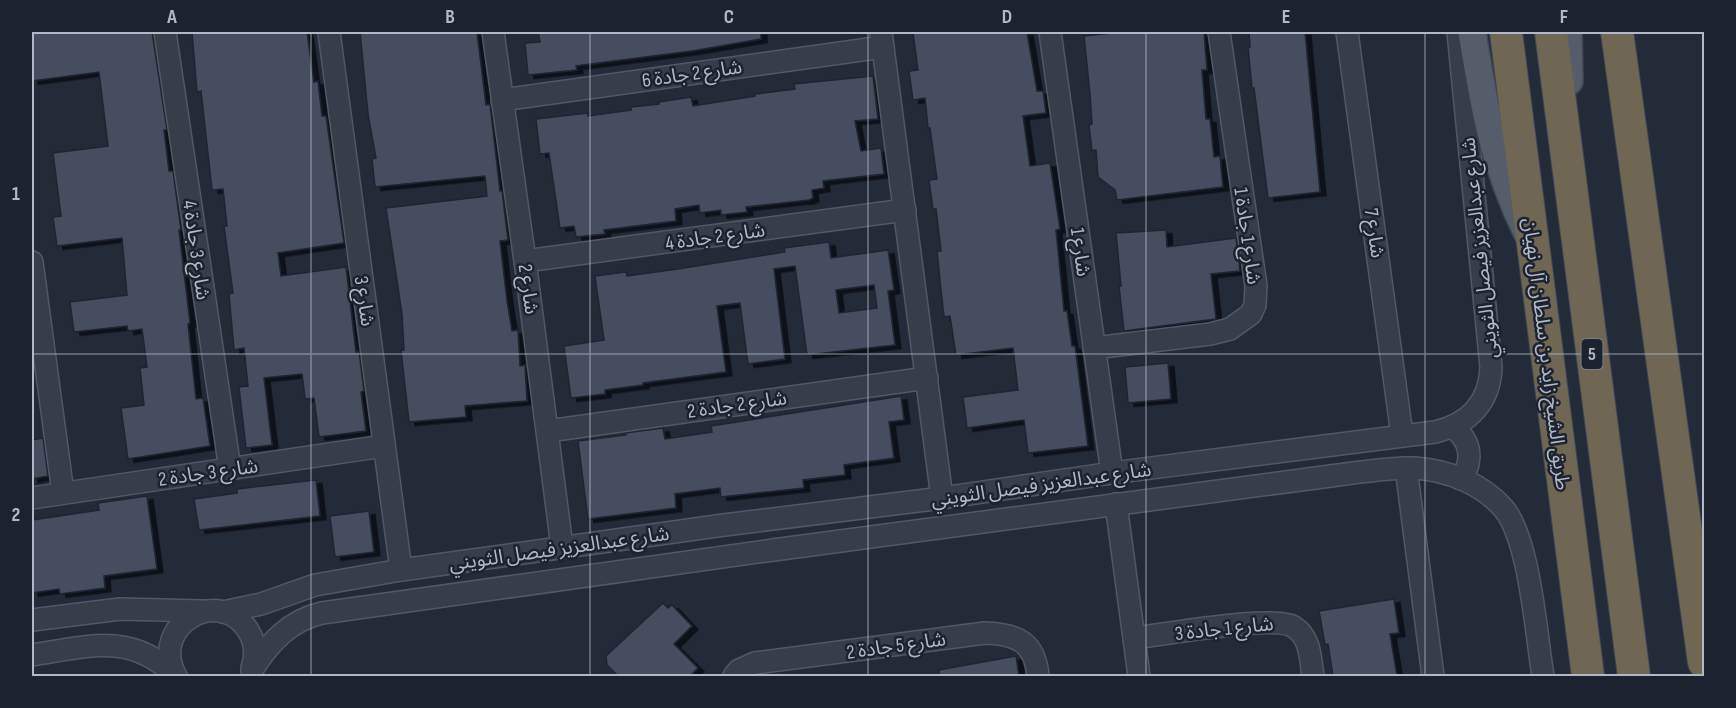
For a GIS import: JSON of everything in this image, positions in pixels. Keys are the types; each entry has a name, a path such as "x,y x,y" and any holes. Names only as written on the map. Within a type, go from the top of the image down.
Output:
{"highway":[{"name":"طريق الشيخ زايد بن سلطان آل نهيان","path":"1506,32 1588,676"},
{"name":"5","path":"1551,32 1634,676"},
{"path":"1617,32 1701,621 1704,662"}],"main road":[{"path":"1472,32 1492,142 1502,175 1532,242"},
{"path":"1568,32 1570,184"}],"street":[{"name":"شارع 3 جادة 4","path":"165,32 230,469"},
{"name":"شارع 3","path":"329,32 401,570"},
{"name":"شارع 2","path":"493,32 562,547"},
{"name":"شارع 1","path":"1050,32 1112,473"},
{"name":"شارع 1 جادة 1","path":"1094,348 1221,332 1243,321 1251,314 1255,305 1256,286 1219,32"},
{"name":"شارع 7","path":"1347,32 1402,435"},
{"name":"شارع عبدالعزيز فيصل الثويني","path":"32,620 120,609 214,612 261,604 315,585 401,570 1112,473 1436,432 1453,427 1479,406 1490,384 1491,368 1458,32"},
{"name":"شارع 2 جادة 6","path":"502,100 882,39"},
{"path":"882,39 942,498"},
{"name":"شارع 2 جادة 4","path":"525,261 905,210"},
{"path":"32,262 63,493"},
{"name":"شارع 2 جادة 2","path":"548,431 927,378"},
{"path":"1453,427 1464,437 1469,451 1468,466 1461,479"},
{"path":"1335,445 1334,460 1338,475"},
{"name":"شارع 3 جادة 2","path":"32,498 384,446"},
{"name":"شارع عبدالعزيز فيصل الثويني","path":"249,675 265,651 280,635 309,616 772,550 1406,468 1431,470 1461,479 1492,497 1505,510 1514,528 1526,565 1543,676"},
{"path":"1406,468 1433,676"},
{"path":"1116,504 1139,676"},
{"path":"768,520 761,532 766,546 772,550"},
{"path":"724,525 736,532 738,539 738,546 728,556"},
{"path":"175,676 169,656 175,633 191,616 214,612 230,615 243,624 252,638 255,654 249,675"},
{"name":"شارع 1 جادة 3","path":"1134,638 1261,621 1283,622 1293,626 1304,636 1309,649 1313,676"},
{"name":"شارع 5 جادة 2","path":"734,676 739,670 754,663 985,633 1010,635 1024,643 1034,657 1038,676"},
{"path":"32,655 102,645 127,646 147,654 175,676"}],"building":[{"path":"32,32 152,32 167,130 164,130 169,171 173,171 181,230 179,230 196,399 203,398 210,446 128,459 121,408 144,405 140,368 147,367 142,329 128,331 127,326 74,332 70,302 127,295 122,238 57,246 53,217 61,216 53,153 108,146 99,72 32,81"},
{"path":"192,32 307,32 314,82 318,81 322,116 326,116 344,243 278,253 281,276 346,267 356,352 359,351 364,391 361,392 366,431 319,437 314,398 305,399 302,374 264,378 272,445 246,448 239,387 248,386 244,348 234,350 229,294 233,293 224,226 227,226 223,189 212,190 201,91 197,92"},
{"path":"360,32 477,32 486,105 490,104 508,240 500,241 507,301 512,331 518,330 520,366 525,365 527,401 465,406 466,417 409,422 401,350 404,350 402,314 386,208 487,196 485,176 375,187 372,159 376,158 368,114"},
{"path":"538,32 761,32 761,39 692,51 576,66 577,70 528,75 525,43 540,42"},
{"path":"913,32 1027,32 1037,91 1043,91 1046,113 1023,116 1030,166 1050,163 1060,229 1056,230 1064,311 1067,311 1072,346 1075,346 1088,446 1028,453 1024,420 967,428 963,397 1018,390 1013,348 956,355 950,316 944,317 937,251 941,251 936,209 933,209 929,180 937,179 930,128 928,128 925,98 913,100 909,71 918,70"},
{"path":"1122,32 1204,32 1207,70 1202,70 1206,119 1210,119 1214,157 1220,156 1223,187 1117,200 1115,190 1098,177 1096,150 1092,151 1089,125 1092,124 1084,36"},
{"path":"1249,32 1305,32 1320,192 1268,198 1254,88 1252,88 1248,47 1250,47"},
{"path":"873,76 878,119 855,121 861,151 881,148 884,174 823,181 824,188 812,190 813,198 809,200 746,207 747,212 721,215 721,210 700,213 699,205 675,209 676,221 604,230 605,234 576,237 574,226 560,228 549,153 540,154 536,119 588,113 588,116 631,110 631,107 691,97 693,106 795,89 794,84"},
{"path":"1166,230 1167,247 1236,238 1240,271 1211,274 1216,319 1124,331 1116,233"},
{"path":"829,242 831,258 888,250 894,290 888,291 895,345 807,355 795,266 774,269 785,359 748,364 740,303 717,306 726,372 643,383 643,385 605,390 605,394 571,398 564,346 604,340 595,276 626,272 627,276 678,269 785,252 784,248","holes":["874,285 877,308 839,313 836,290"]},
{"path":"1168,363 1171,399 1128,403 1125,367"},
{"path":"901,396 904,420 889,422 894,458 844,465 845,475 803,480 804,488 721,497 720,488 675,494 676,508 588,519 578,441 663,428 665,439 712,432 711,426"},
{"path":"43,438 48,476 32,479 32,440"},
{"path":"316,480 320,516 199,530 194,499 237,493 237,489"},
{"path":"147,496 157,569 104,576 105,588 60,594 59,589 32,593 32,520 99,510 98,503"},
{"path":"369,511 374,552 335,557 330,516"},
{"path":"1394,599 1399,633 1390,634 1397,676 1333,676 1328,644 1325,645 1319,611"},
{"path":"663,603 668,608 672,605 692,626 674,644 698,668 690,676 618,676 607,665 606,656"},
{"path":"1016,656 1019,676 939,676 939,670"}]}
